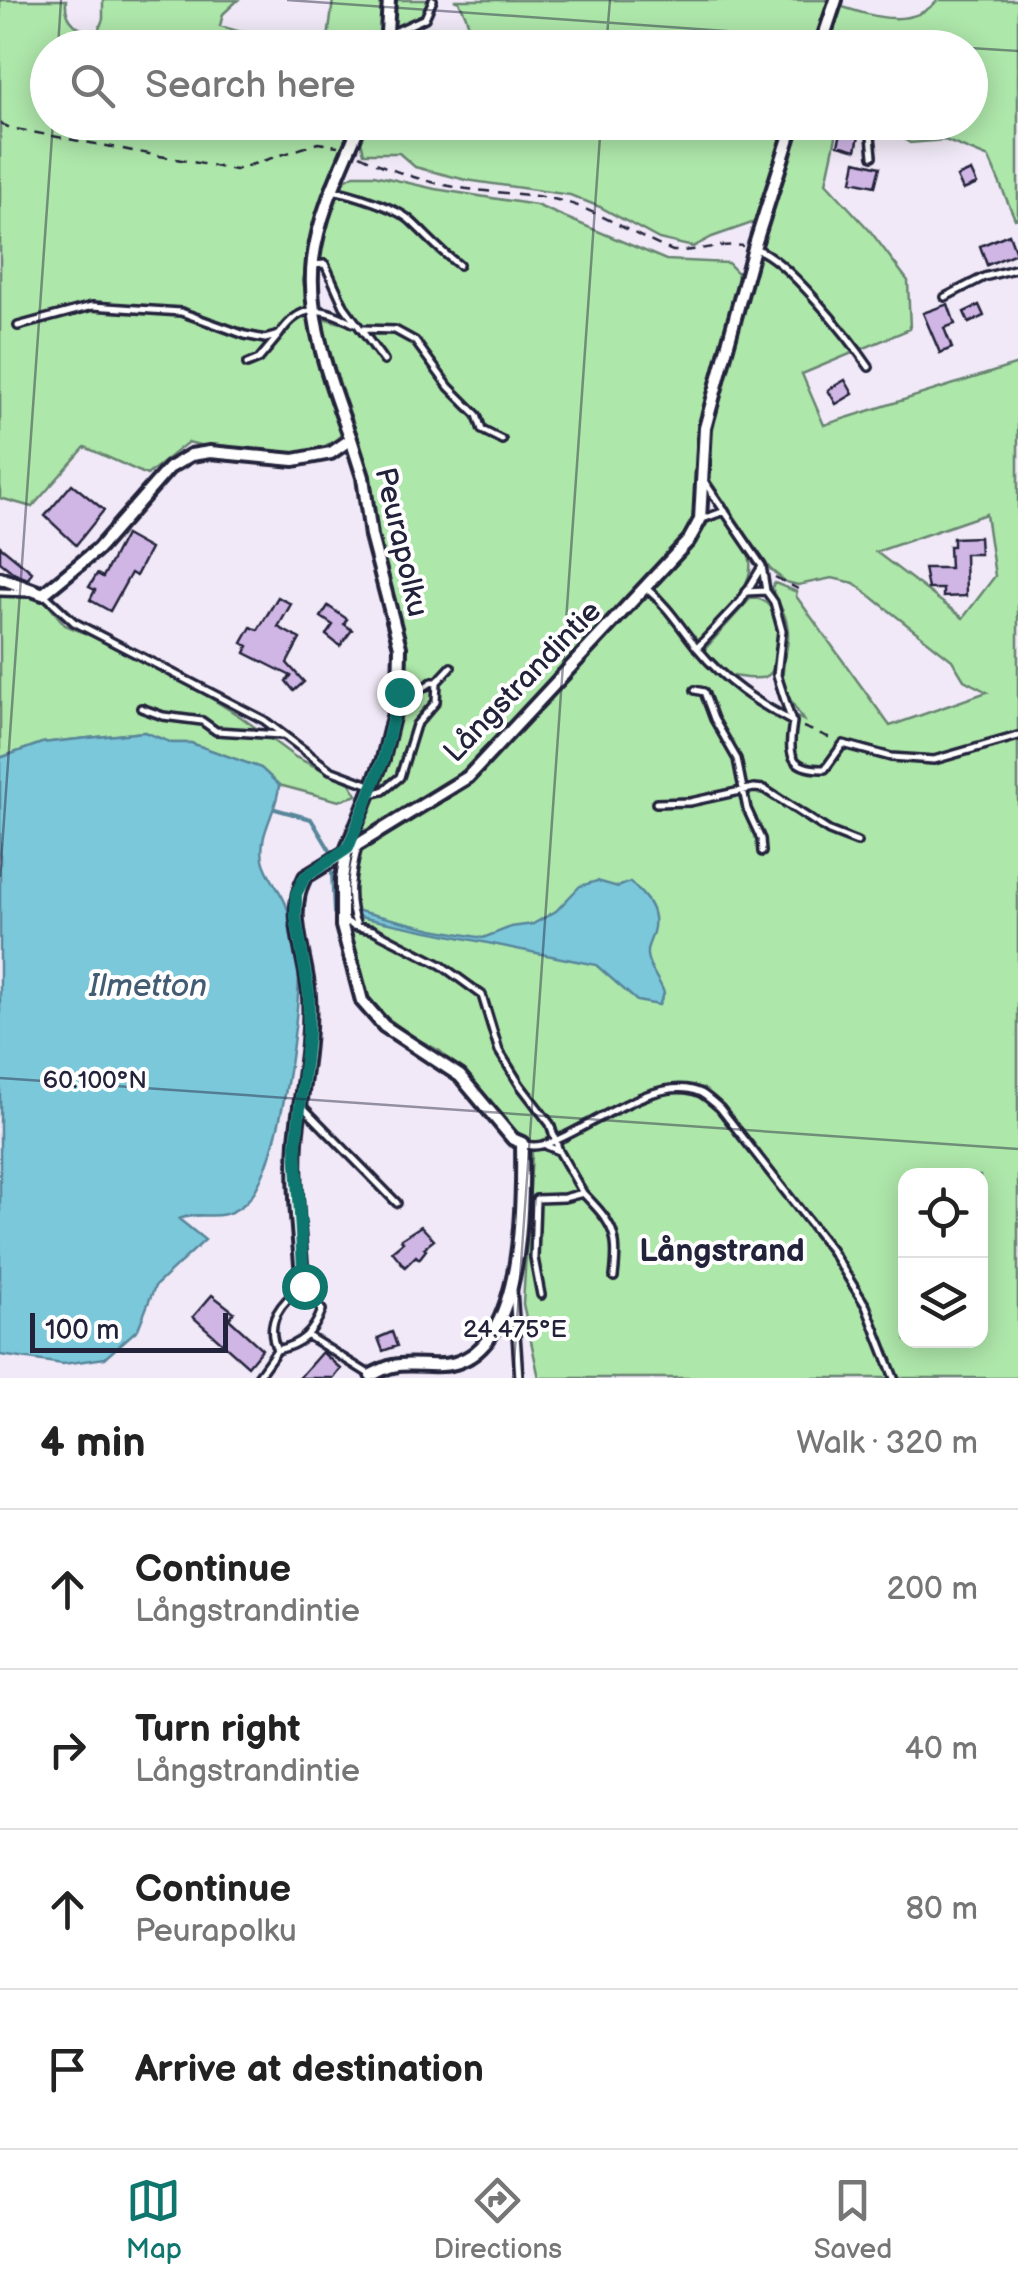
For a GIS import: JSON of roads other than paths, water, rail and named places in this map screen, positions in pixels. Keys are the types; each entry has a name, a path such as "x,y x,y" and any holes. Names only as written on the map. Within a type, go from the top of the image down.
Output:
{"street":[{"path":"388,30 389,0"},
{"path":"826,30 836,0"},
{"name":"Peurapolku","path":"353,140 332,190 313,266 316,312 327,376 363,477 371,536 400,647 396,706 371,791 348,848 342,918 362,1001 384,1026 460,1076 513,1139 522,1143"},
{"path":"700,520 706,428 754,248 788,140"},
{"path":"0,578 42,594 98,549 170,468 190,455 210,452 294,460 331,453 351,438"},
{"name":"Långstrandintie","path":"304,1286 296,1165 309,994 296,918 296,894 305,877 468,777 646,588 689,540 700,520"},
{"path":"371,1376 394,1365 456,1362 482,1346 502,1312 512,1282 522,1186 522,1143"}],"lane":[{"path":"405,30 424,18 433,0"},
{"path":"871,140 873,156"},
{"path":"332,190 348,192 409,219 460,264"},
{"path":"754,248 769,252 791,272 854,344 869,367"},
{"path":"313,266 326,264 344,306 384,361"},
{"path":"945,296 984,277 1018,268"},
{"path":"18,326 92,306 128,307 181,312 245,335 279,335"},
{"path":"247,364 259,358 295,314 316,312 348,320 366,330 396,330 424,350 449,387 477,415 482,430 502,440"},
{"path":"703,480 762,566 766,591 774,602 782,631 777,675 792,722 789,750 795,762 807,770 824,769 843,744 891,757 934,760 1018,736"},
{"path":"700,520 726,511"},
{"path":"698,648 746,592 762,566"},
{"path":"646,588 662,601 698,648 739,690 792,722"},
{"path":"746,592 766,591"},
{"path":"0,592 42,594 74,622 264,720 330,770 371,791 383,791 400,777 416,725 436,702 437,682"},
{"path":"396,706 437,682 451,666"},
{"path":"696,690 704,692 714,719 738,759 747,809 761,839 762,852"},
{"path":"141,708 163,716 202,721 216,731 282,735"},
{"path":"656,803 690,802 764,788 829,831 857,842"},
{"path":"356,926 350,882 360,841"},
{"path":"342,918 442,964 482,995 499,1051 550,1124 583,1193 613,1226 614,1278"},
{"path":"522,1143 532,1148 556,1142 626,1104 672,1091 701,1093 720,1108 831,1250 866,1306 894,1378"},
{"path":"300,1103 309,1117 397,1203"},
{"path":"541,1146 560,1151"},
{"path":"542,1294 534,1258 536,1199 583,1193"},
{"path":"512,1282 519,1378"},
{"path":"257,1378 276,1350 294,1346 308,1336 322,1310 304,1286 276,1311 272,1327 276,1350"},
{"path":"308,1336 371,1376"}],"water":[{"name":"Ilmetton","path":"144,732 172,743 191,743 261,768 279,785 263,840 263,859 290,915 299,975 291,1061 277,1131 257,1188 244,1204 226,1214 179,1219 205,1240 155,1286 138,1329 105,1358 63,1364 0,1355 0,758 42,743"},
{"path":"597,881 618,887 630,882 649,904 654,924 647,955 664,993 659,1005 637,1001 596,965 354,916 355,910 483,938 511,927 533,924 556,911 580,886"}],"waterway":[{"path":"275,809 311,819 331,852"},
{"path":"332,873 334,913"}],"district":[{"name":"Långstrand","path":"722,1250"}]}
